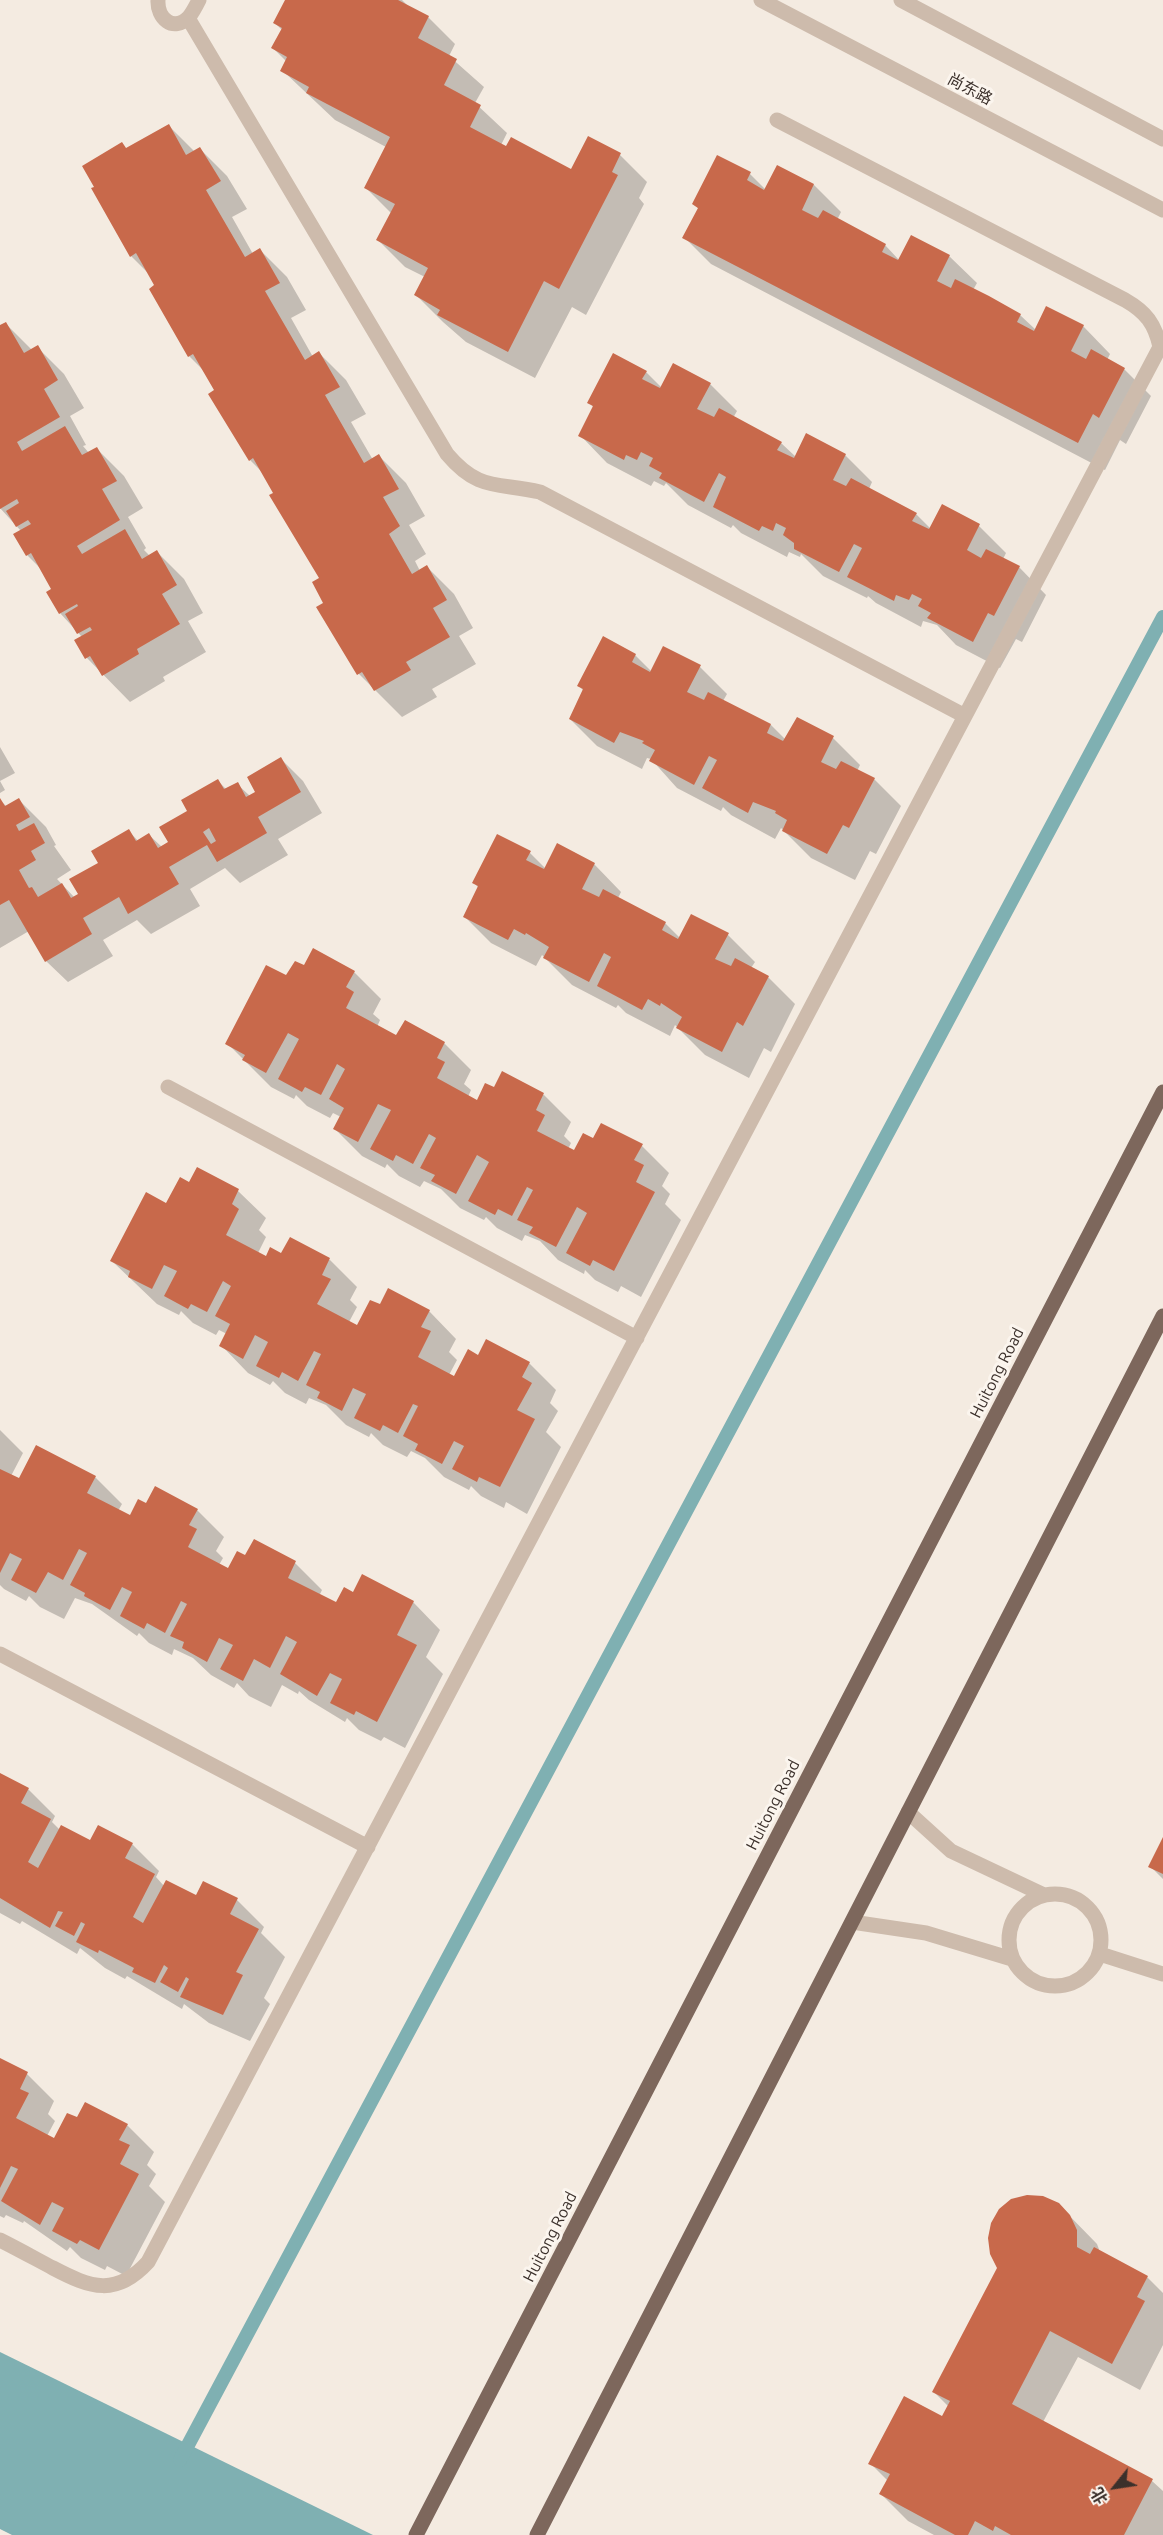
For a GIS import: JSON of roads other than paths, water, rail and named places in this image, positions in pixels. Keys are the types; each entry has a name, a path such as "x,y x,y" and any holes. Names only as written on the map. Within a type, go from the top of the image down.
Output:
{"main road":[{"name":"Huitong Road","path":"416,2535 1163,1092"},
{"path":"537,2535 1163,1316"}],"street":[{"path":"158,0 158,10 162,19 170,24 180,23 188,18 199,0"},
{"name":"尚东路","path":"761,0 1163,210"},
{"path":"901,0 1163,139"},
{"path":"188,18 447,454 458,467 486,484 517,486 540,492 964,716"},
{"path":"0,2240 74,2280 92,2286 110,2286 125,2281 138,2273 148,2262 1160,347 1154,325 1142,310 777,120"},
{"path":"168,1088 637,1338"},
{"path":"0,1654 368,1847"},
{"path":"908,1812 951,1851 1044,1895"},
{"path":"1060,1894 1076,1899 1089,1908 1098,1922 1102,1938 1100,1954 1092,1968 1080,1979 1065,1986 1049,1987 1034,1982 1021,1973 1012,1959 1008,1943 1014,1920 1029,1901 1044,1895 1060,1894"},
{"path":"852,1922 926,1933 1012,1959"},
{"path":"1100,1954 1163,1974"}],"water":[{"path":"0,2352 373,2535 12,2535 0,2529"}],"waterway":[{"path":"180,2460 1163,617"}]}
